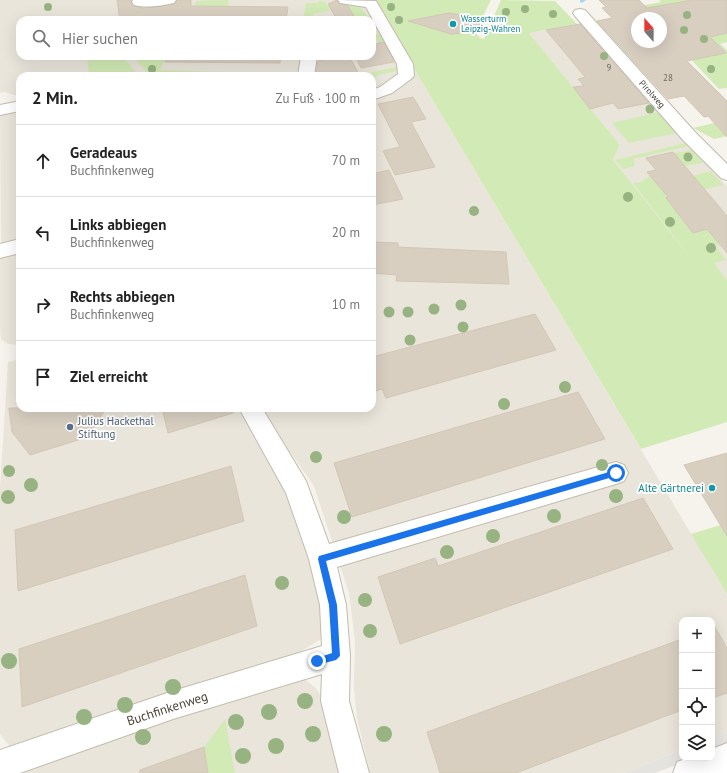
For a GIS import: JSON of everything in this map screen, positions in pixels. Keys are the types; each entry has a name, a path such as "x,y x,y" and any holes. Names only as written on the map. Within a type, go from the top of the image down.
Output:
{"street":[{"path":"139,2 169,0"},
{"path":"345,0 366,2 371,4 405,64 406,76 386,90 376,94"},
{"name":"Pirolweg","path":"580,13 689,136 727,174"},
{"path":"307,72 308,60"},
{"path":"0,110 16,107"},
{"path":"0,251 16,247"},
{"path":"252,412 296,489 322,559 333,605 336,656 335,701 354,773"},
{"path":"322,559 616,473"},
{"name":"Buchfinkenweg","path":"0,765 173,705 336,656"},
{"path":"688,773 727,758"}],"shaded area":[{"path":"0,0 373,0 727,594 727,733 715,738 715,617 679,617 679,751 623,773 370,773 357,718 354,687 355,641 349,593 314,486 271,425 266,412 376,412 376,72 16,72 16,96 5,92 0,93"},
{"path":"584,23 727,186 727,303 613,160 620,145 529,33"},
{"path":"16,110 16,242 1,245 0,113"},
{"path":"16,252 16,345 8,344 1,339 0,256"},
{"path":"16,360 16,412 243,412 261,450 291,495 307,544 326,626 321,639 300,652 10,747 0,734 0,488 8,362"},
{"path":"292,678 304,679 316,688 324,701 342,773 11,773"},
{"path":"727,733 727,745 715,750 715,738"},
{"path":"679,751 679,761 686,761 655,773 623,773"}],"green space":[{"path":"229,0 227,7 195,6 196,1"},
{"path":"373,0 491,0 475,32 480,38 484,39 501,0 555,1 577,24 529,33 620,145 613,160 695,263 633,183 639,183 650,176 658,185 711,171 723,185 666,198 693,232 727,224 727,243 715,246 726,260 714,263 727,280 727,422 641,449"},
{"path":"659,0 718,0 727,8 727,42 720,44 727,50 727,88 719,89 683,51 667,27 667,12 650,12 640,6 661,2"},
{"path":"319,1 325,1 330,11 313,14 314,16 304,16 306,3 319,3"},
{"path":"338,2 353,4 361,8 368,16 354,16 349,8 340,9"},
{"path":"382,34 401,70 376,77 376,72 372,72 397,67 384,43 379,43 376,35"},
{"path":"87,60 125,60 136,72 89,72"},
{"path":"136,60 165,60 160,70 224,72 146,72"},
{"path":"659,112 677,133 629,143 612,123"},
{"path":"727,120 727,136 714,139 693,128"},
{"path":"686,143 689,146 633,159 635,166 623,169 615,160"},
{"path":"692,150 703,163 685,166 674,153"},
{"path":"727,523 727,594 691,534"},
{"path":"225,719 235,773 208,773 204,747"}],"building":[{"path":"117,0 131,0 131,3 134,6 143,8 174,4 177,0 191,0 191,6 288,7 287,16 119,16"},
{"path":"337,0 340,4 348,6 354,16 335,16 328,4"},
{"path":"599,0 639,0 647,8 692,0 727,0 727,33 710,37 726,53 687,61 727,101 727,137 708,116 704,117 684,96 668,99 597,21 612,18 602,8 606,7"},
{"name":"Wasserturm Leipzig-Wahren","path":"449,13 463,15 482,25 463,33 451,34 408,21"},
{"path":"580,24 649,103 618,109 613,103 590,109 573,87 584,86 578,79 585,77 546,30"},
{"path":"384,42 394,62 361,68 357,60 376,60 376,44"},
{"path":"166,60 280,60 280,63 165,62"},
{"path":"351,60 358,72 317,72 318,61"},
{"path":"413,97 426,119 411,122 435,167 395,175 383,151 400,147 378,104"},
{"path":"673,152 727,216 727,253 707,229 693,233 666,198 668,197 647,172 656,170 646,158"},
{"path":"389,170 403,199 376,204 376,173"},
{"path":"376,242 398,243 398,247 506,252 509,284 396,281 397,275 376,273"},
{"path":"535,314 556,350 386,398 382,389 376,391 376,356"},
{"path":"578,392 605,439 352,517 334,463"},
{"path":"9,408 16,408 16,412 104,412 88,437 30,455 12,432"},
{"path":"163,412 233,412 233,413 168,433"},
{"name":"Alte Gärtnerei","path":"727,453 727,536 684,465"},
{"path":"231,466 244,521 18,591 15,530"},
{"path":"643,498 673,549 400,644 378,577 435,558 438,566"},
{"path":"245,575 257,626 22,707 19,649"},
{"path":"715,627 727,648 727,693 715,697"},
{"path":"679,640 679,711 516,773 440,773 427,732"},
{"path":"204,747 208,773 140,773 140,770"}],"place":[{"name":"Wasserturm Leipzig-Wahren","path":"453,24"},
{"name":"Julius Hackethal Stiftung","path":"70,427"},
{"name":"Alte Gärtnerei","path":"712,488"}],"route":[{"path":"317,661 336,656 333,605 322,559 587,480 616,473"}]}
